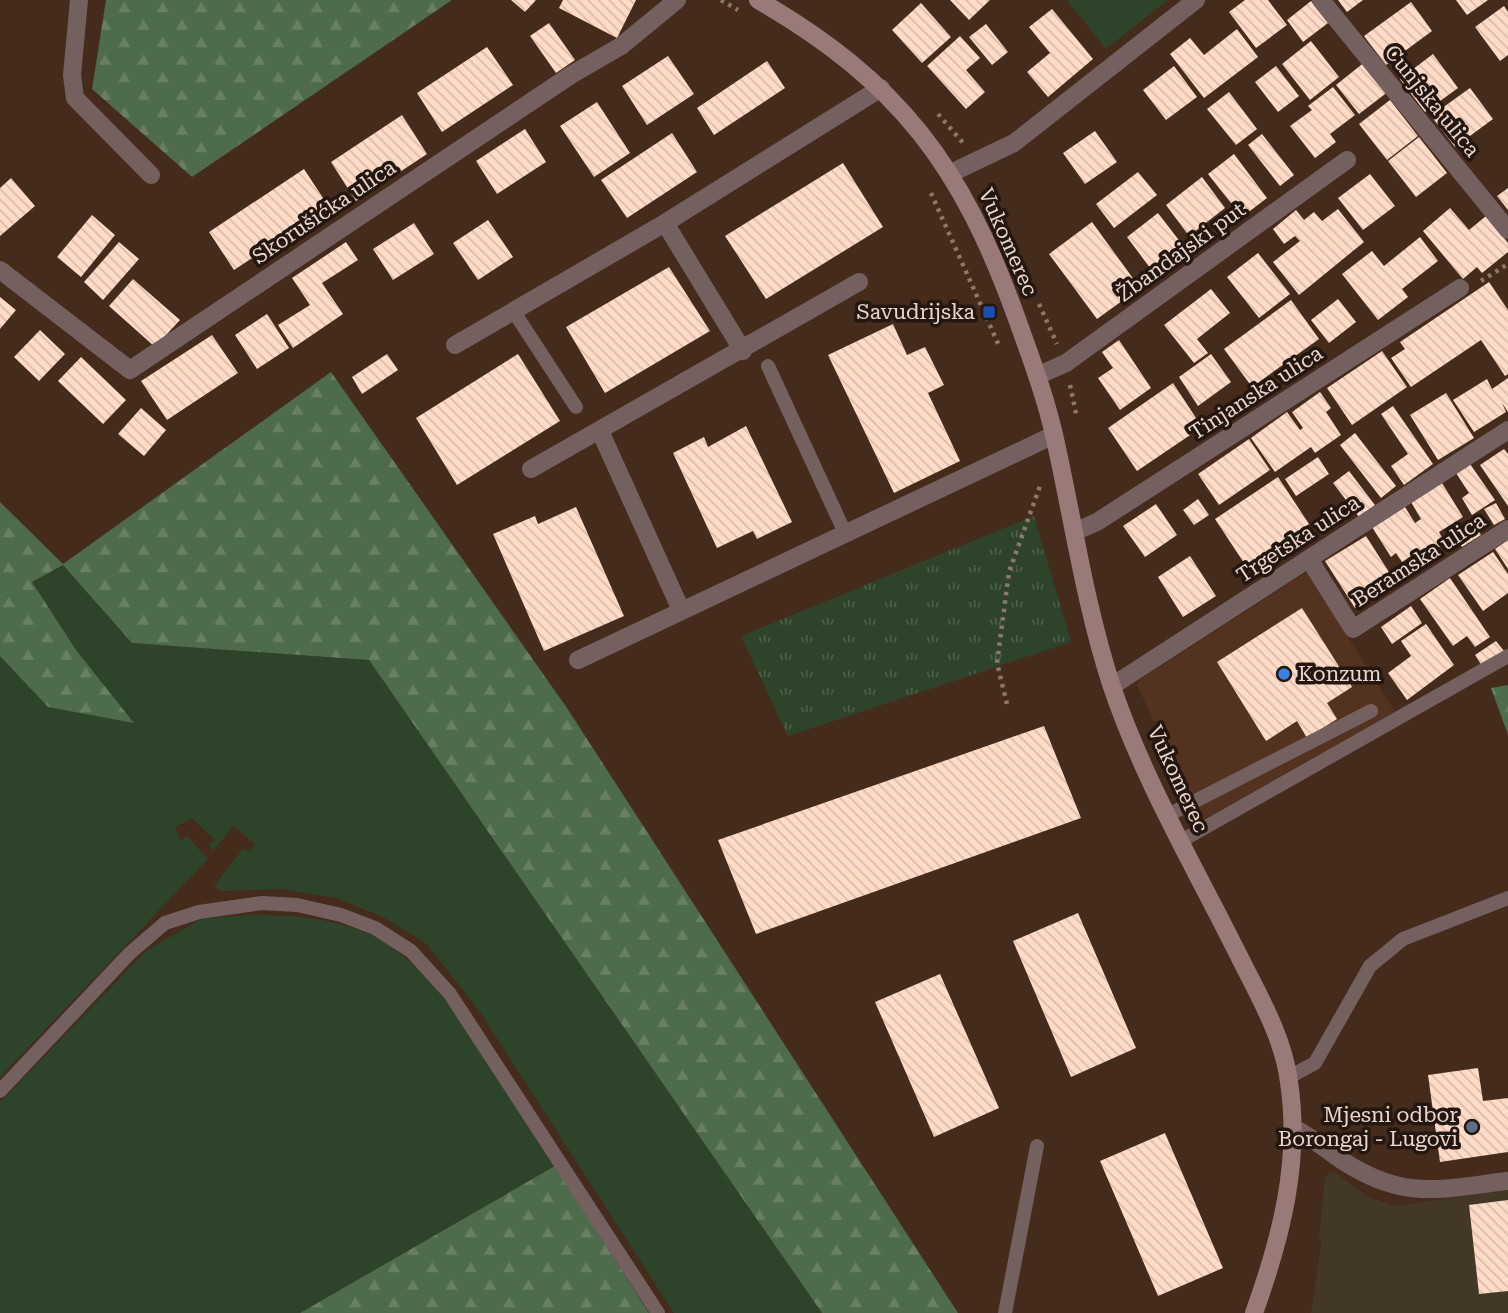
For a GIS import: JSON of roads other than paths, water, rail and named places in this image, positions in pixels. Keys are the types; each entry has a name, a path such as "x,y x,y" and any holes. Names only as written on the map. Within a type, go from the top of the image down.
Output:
{"street":[{"path":"79,0 72,75 75,98 151,175"},
{"name":"Skorušićka ulica","path":"0,271 130,370 560,82 621,46 677,0"},
{"name":"Vukomerec","path":"758,0 838,51 881,88 915,125 951,173 998,267 1037,376 1054,435 1087,596 1112,686 1147,772 1273,1025 1289,1077 1293,1128 1287,1199 1277,1249 1254,1313"},
{"path":"951,173 1014,143 1196,0"},
{"name":"Cunjska ulica","path":"1321,0 1508,230"},
{"path":"455,345 665,223 881,88"},
{"name":"Žbandajski put","path":"1037,376 1066,363 1347,160"},
{"path":"665,223 743,351"},
{"path":"531,469 743,351 859,282"},
{"name":"Tinjanska ulica","path":"1074,532 1097,522 1460,288"},
{"name":"Trgetska ulica","path":"1112,686 1508,430"},
{"path":"600,432 681,610"},
{"path":"578,660 1054,435"},
{"name":"Beramska ulica","path":"1309,559 1353,629 1508,529"},
{"path":"1293,1128 1317,1139 1342,1160 1385,1183 1417,1191 1508,1181"}],"lane":[{"path":"514,312 576,407"},
{"path":"768,366 846,535"},
{"path":"1181,841 1508,656"},
{"path":"1168,815 1371,711"},
{"path":"1289,1077 1315,1063 1370,966 1403,939 1508,898"},
{"path":"0,1091 130,953 165,923 200,912 262,903 297,905 341,915 375,928 411,951 450,994 658,1313"},
{"path":"1004,1313 1037,1146"}],"place":[{"name":"Savudrijska","path":"989,312"},
{"name":"Konzum","path":"1284,674"},
{"name":"Mjesni odbor Borongaj - Lugovi","path":"1472,1127"}]}
